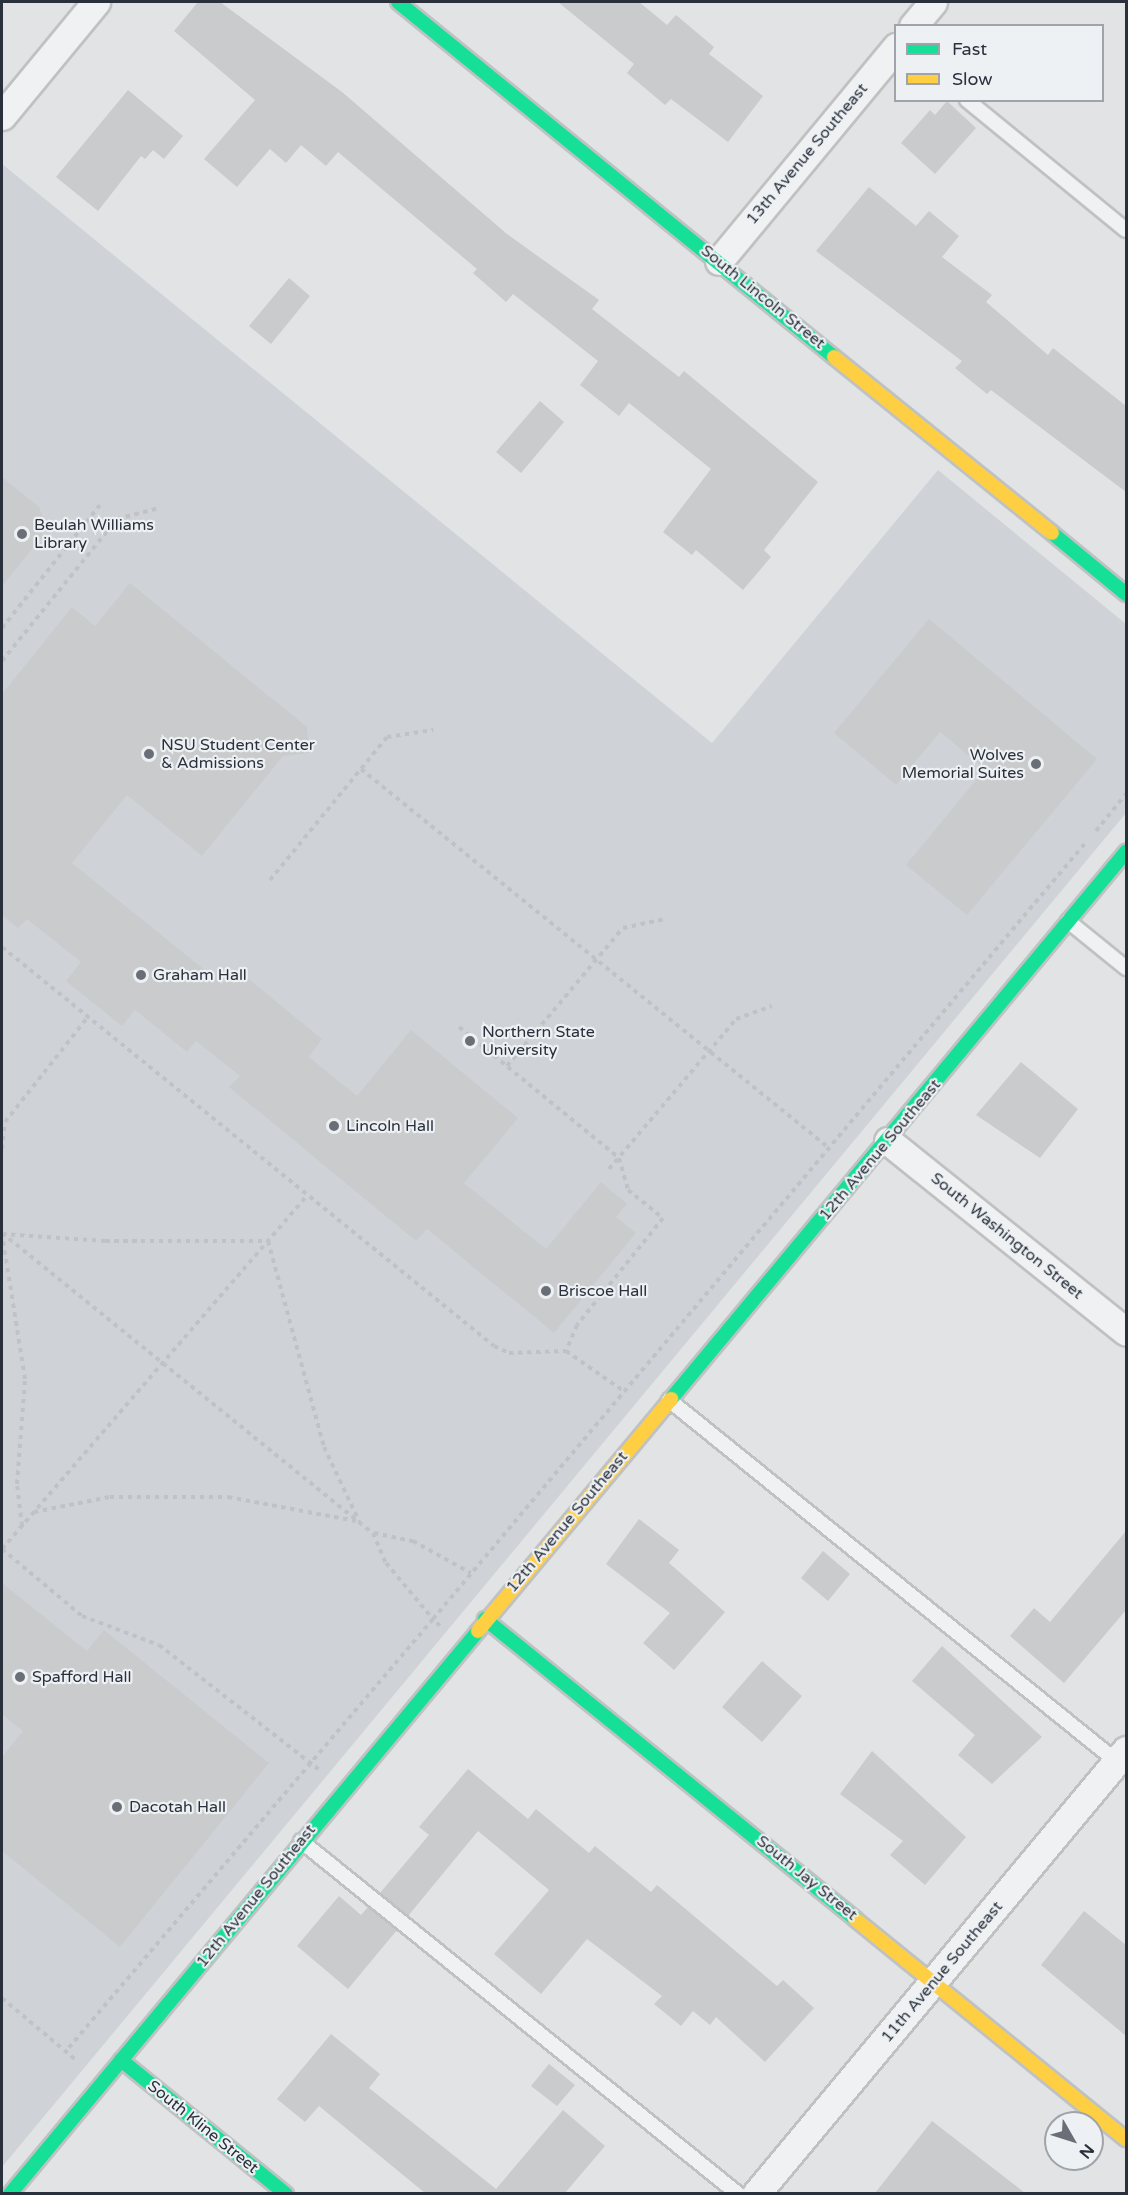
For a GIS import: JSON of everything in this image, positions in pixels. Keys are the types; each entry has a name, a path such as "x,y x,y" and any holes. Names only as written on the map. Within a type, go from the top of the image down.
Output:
{"street":[{"path":"2,116 96,2"},
{"name":"South Lincoln Street","path":"398,2 1126,594"},
{"path":"915,24 933,2"},
{"name":"13th Avenue Southeast","path":"719,261 894,49"},
{"name":"12th Avenue Southeast","path":"10,2193 485,1619 888,1141 1126,852"},
{"name":"South Washington Street","path":"888,1141 1126,1332"},
{"name":"South Jay Street","path":"485,1619 935,1981 1126,2139"},
{"name":"11th Avenue Southeast","path":"756,2193 1123,1760"},
{"name":"South Kline Street","path":"121,2060 286,2193"}],"lane":[{"path":"969,102 1126,230"},
{"path":"1068,921 1126,968"},
{"path":"669,1400 1123,1760"},
{"path":"302,1841 738,2193"}],"path":[{"path":"2,628 100,505"},
{"path":"2,661 117,519 159,508"},
{"path":"270,880 387,737 433,730"},
{"path":"361,769 829,1148"},
{"path":"507,1066 624,928 665,919"},
{"path":"2,947 494,1346 509,1353 566,1352 656,1415"},
{"path":"609,1169 736,1019 772,1006"},
{"path":"2,1149 3,1122 88,1017"},
{"path":"459,1028 619,1158 628,1190 663,1218 577,1325 566,1352"},
{"path":"308,1195 2,1549 82,1616 159,1645 344,1790"},
{"path":"2,1233 105,1241 268,1241"},
{"path":"2,1233 373,1533 386,1563 432,1619 66,2051"},
{"path":"2,1233 25,1379 17,1484 21,1526"},
{"path":"268,1241 324,1447 360,1522"},
{"path":"34,1513 110,1497 228,1497 360,1522"},
{"path":"373,1533 413,1541 471,1573"},
{"path":"2,1998 66,2051 98,2088"}],"shaded area":[{"name":"Northern State University","path":"2,164 712,743 938,470 1126,624 1126,813 2,2167"}],"building":[{"path":"198,2 220,2 342,92 507,234 599,300 592,309 679,377 684,371 818,482 764,550 771,557 743,590 696,550 692,555 663,532 711,469 629,403 619,416 580,385 598,361 513,294 506,302 473,273 477,269 338,152 326,166 301,145 286,163 270,149 237,187 204,159 255,100 174,31"},
{"path":"558,2 639,2 667,25 676,15 714,47 709,54 763,96 728,142 671,99 665,105 627,73 634,64"},
{"path":"128,90 183,136 164,159 153,150 145,159 141,156 98,211 56,177"},
{"path":"948,102 976,128 935,174 901,143 930,110 935,115"},
{"path":"869,187 916,226 929,211 959,236 942,257 992,295 986,302 1048,355 1053,348 1126,406 1126,492 991,390 987,394 955,368 962,361 816,251"},
{"path":"289,278 310,296 271,344 249,326"},
{"path":"540,401 564,422 521,473 496,452"},
{"name":"Beulah Williams Library","path":"2,477 39,507 45,524 41,538 2,586"},
{"path":"130,583 307,727 309,753 283,756 202,856 127,795 72,863 222,984 235,968 322,1039 309,1057 357,1096 411,1030 518,1118 464,1183 546,1249 601,1182 627,1204 616,1217 636,1233 554,1333 427,1229 416,1241 229,1087 240,1076 196,1041 187,1052 135,1010 122,1026 66,981 81,962 27,919 18,928 2,915 2,694 72,607 95,626"},
{"name":"Wolves Memorial Suites","path":"929,619 1097,759 967,915 906,865 985,769 940,732 896,785 834,733"},
{"path":"1021,1062 1078,1109 1040,1158 976,1115"},
{"path":"639,1519 679,1550 669,1563 725,1612 674,1670 643,1643 670,1613 606,1564"},
{"path":"1126,1531 1126,1610 1064,1683 1010,1636 1034,1608 1050,1622"},
{"path":"823,1551 850,1574 828,1601 801,1578"},
{"name":"Dacotah Hall","path":"2,1583 87,1651 104,1630 269,1763 120,1947 2,1851 2,1757 23,1731 2,1714"},
{"path":"942,1646 1042,1737 992,1784 958,1755 975,1735 912,1681"},
{"path":"762,1661 802,1696 762,1742 722,1707"},
{"path":"872,1751 966,1837 925,1885 890,1855 903,1841 840,1794"},
{"path":"468,1769 528,1819 536,1809 589,1853 595,1846 651,1892 657,1885 777,1986 783,1980 814,2008 765,2062 716,2017 710,2025 693,2011 681,2026 654,2004 662,1996 587,1939 541,1994 494,1954 549,1890 478,1831 408,1916 380,1893 429,1835 419,1827"},
{"path":"339,1896 361,1915 368,1907 397,1930 348,1989 297,1946"},
{"path":"1084,1911 1126,1945 1126,2036 1041,1965"},
{"path":"331,2034 380,2074 369,2088 496,2189 563,2110 605,2146 565,2193 425,2193 319,2106 305,2122 277,2099"},
{"path":"549,2064 575,2085 557,2106 531,2086"},
{"path":"932,2121 1025,2193 875,2193"}],"traffic: fast":[{"path":"398,2 834,357"},
{"path":"1052,533 1126,594"},
{"path":"671,1399 1126,852"},
{"path":"485,1619 855,1919"},
{"path":"10,2194 478,1631"},
{"path":"121,2060 286,2194"}],"traffic: slow":[{"path":"834,357 1052,533"},
{"path":"478,1631 671,1399"},
{"path":"855,1919 1126,2139"}],"place":[{"name":"Beulah Williams Library","path":"22,534"},
{"name":"NSU Student Center & Admissions","path":"149,754"},
{"name":"Wolves Memorial Suites","path":"1036,764"},
{"name":"Graham Hall","path":"141,975"},
{"name":"Northern State University","path":"470,1041"},
{"name":"Lincoln Hall","path":"334,1126"},
{"name":"Briscoe Hall","path":"546,1291"},
{"name":"Spafford Hall","path":"20,1677"},
{"name":"Dacotah Hall","path":"117,1807"}]}
